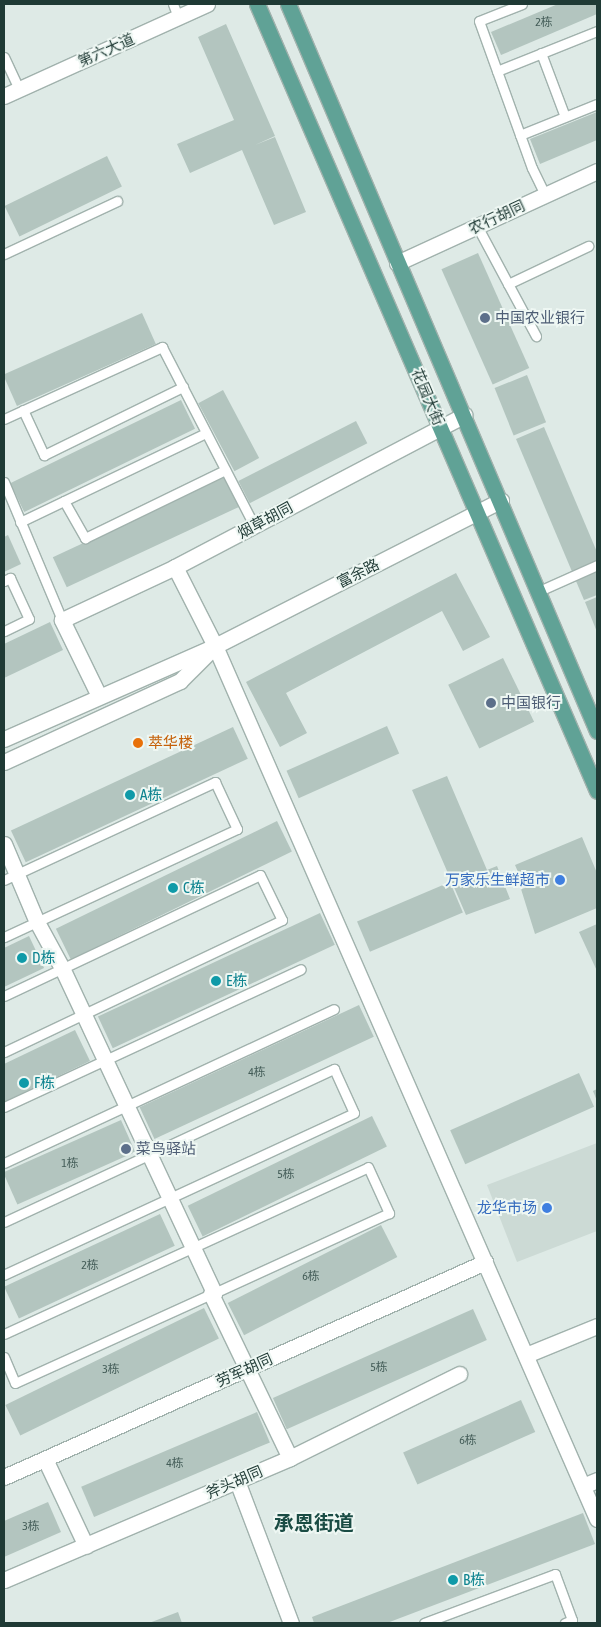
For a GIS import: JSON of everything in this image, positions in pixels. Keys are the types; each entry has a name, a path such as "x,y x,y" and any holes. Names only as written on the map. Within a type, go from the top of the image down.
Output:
{"main road":[{"name":"花园大街","path":"257,4 442,428 597,791"},
{"name":"花园大街","path":"288,4 397,263 466,415 596,722"}],"street":[{"name":"第六大道","path":"4,96 175,10 207,4"},
{"name":"农行胡同","path":"397,263 597,171"},
{"name":"烟草胡同","path":"62,620 175,567 466,415"},
{"name":"富余路","path":"4,739 215,646 501,500"},
{"path":"175,567 215,646 597,1519"},
{"path":"62,620 99,696"},
{"name":"富余路","path":"4,762 180,681 215,646"},
{"path":"4,844 10,877 62,968 128,1106 148,1155 246,1369 290,1458"},
{"name":"劳军胡同","path":"4,1477 485,1262"},
{"path":"526,1356 597,1326"},
{"name":"斧头胡同","path":"4,1580 290,1458 459,1374"},
{"path":"44,1459 86,1546"},
{"path":"582,1486 597,1480"},
{"path":"237,1481 291,1623"}],"lane":[{"path":"522,4 479,21 520,135 545,195"},
{"path":"497,71 597,30"},
{"path":"541,53 565,117"},
{"path":"4,58 19,90"},
{"path":"520,135 597,104"},
{"path":"4,254 117,201"},
{"path":"477,226 536,336"},
{"path":"508,284 588,246"},
{"path":"4,419 162,347 254,526"},
{"path":"23,410 44,456 183,387"},
{"path":"20,522 206,433"},
{"path":"64,501 85,538 225,470"},
{"path":"4,482 62,620"},
{"path":"539,591 597,564"},
{"path":"4,581 10,578 29,619 4,631"},
{"path":"4,937 236,830 215,782 10,877"},
{"path":"4,996 260,875 282,920 4,1052"},
{"path":"4,1107 301,969"},
{"path":"4,1163 334,1009"},
{"path":"4,1222 334,1069 354,1113 4,1275"},
{"path":"4,1334 368,1168 389,1213 16,1383 4,1357"},
{"path":"424,1623 555,1574 572,1620 565,1623"}],"shaded area":[{"name":"龙华市场","path":"597,1143 597,1231 517,1262 487,1185"}],"building":[{"path":"558,4 597,4 597,14 501,55 491,32"},
{"path":"226,24 275,136 255,145 275,137 306,212 274,225 242,150 190,173 177,144 234,120 198,37"},
{"path":"597,112 597,140 540,164 530,139"},
{"path":"107,156 122,187 19,237 5,206"},
{"name":"中国农业银行","path":"478,253 529,368 493,384 441,269"},
{"path":"142,313 156,344 17,406 4,374"},
{"path":"527,375 546,422 514,435 495,388"},
{"path":"223,390 259,458 234,471 198,403"},
{"path":"181,400 195,429 24,512 10,483"},
{"path":"356,421 367,443 250,503 238,481"},
{"path":"544,427 597,552 597,595 584,600 516,439"},
{"path":"225,477 239,507 67,587 53,557"},
{"path":"8,535 21,564 4,572 4,537"},
{"path":"456,573 490,637 463,651 442,611 286,693 307,733 280,747 246,682"},
{"path":"597,597 597,632 585,602"},
{"path":"50,622 63,650 4,678 4,644"},
{"name":"中国银行","path":"503,658 534,722 479,749 448,685"},
{"path":"387,726 399,753 299,798 287,771"},
{"name":"A栋","path":"233,727 248,759 26,862 11,831"},
{"path":"447,776 487,870 497,866 510,899 466,915 412,790"},
{"name":"C栋","path":"277,821 292,852 71,959 56,929"},
{"name":"万家乐生鲜超市","path":"582,837 597,873 597,908 535,934 521,889 525,888 515,865"},
{"path":"450,882 463,912 370,952 357,921"},
{"name":"E栋","path":"320,913 335,945 113,1048 98,1017"},
{"path":"597,924 597,971 579,932"},
{"name":"D栋","path":"29,936 44,968 4,987 4,948"},
{"path":"359,1005 374,1037 154,1139 140,1107"},
{"name":"F栋","path":"75,1030 90,1061 4,1102 4,1064"},
{"path":"579,1073 594,1107 465,1164 450,1130"},
{"path":"597,1089 597,1101 593,1091"},
{"path":"372,1116 387,1147 203,1236 188,1206"},
{"path":"121,1120 135,1152 17,1204 4,1172"},
{"path":"160,1214 175,1246 19,1318 4,1287"},
{"path":"381,1225 397,1257 244,1335 228,1303"},
{"path":"204,1308 219,1339 20,1435 5,1405"},
{"path":"473,1309 487,1340 287,1429 273,1398"},
{"path":"521,1400 535,1432 417,1484 403,1452"},
{"path":"257,1412 270,1442 94,1517 81,1487"},
{"path":"48,1502 61,1532 4,1557 4,1521"},
{"name":"B栋","path":"583,1513 595,1544 387,1623 314,1623 312,1617"},
{"path":"178,1612 182,1623 149,1623"}],"place":[{"name":"中国农业银行","path":"485,318"},
{"name":"中国银行","path":"491,703"},
{"name":"萃华楼","path":"138,743"},
{"name":"A栋","path":"130,795"},
{"name":"万家乐生鲜超市","path":"560,880"},
{"name":"C栋","path":"173,888"},
{"name":"D栋","path":"22,958"},
{"name":"E栋","path":"216,981"},
{"name":"F栋","path":"24,1083"},
{"name":"菜鸟驿站","path":"126,1149"},
{"name":"龙华市场","path":"547,1208"},
{"name":"B栋","path":"453,1580"}],"district":[{"name":"承恩街道","path":"314,1522"}]}
